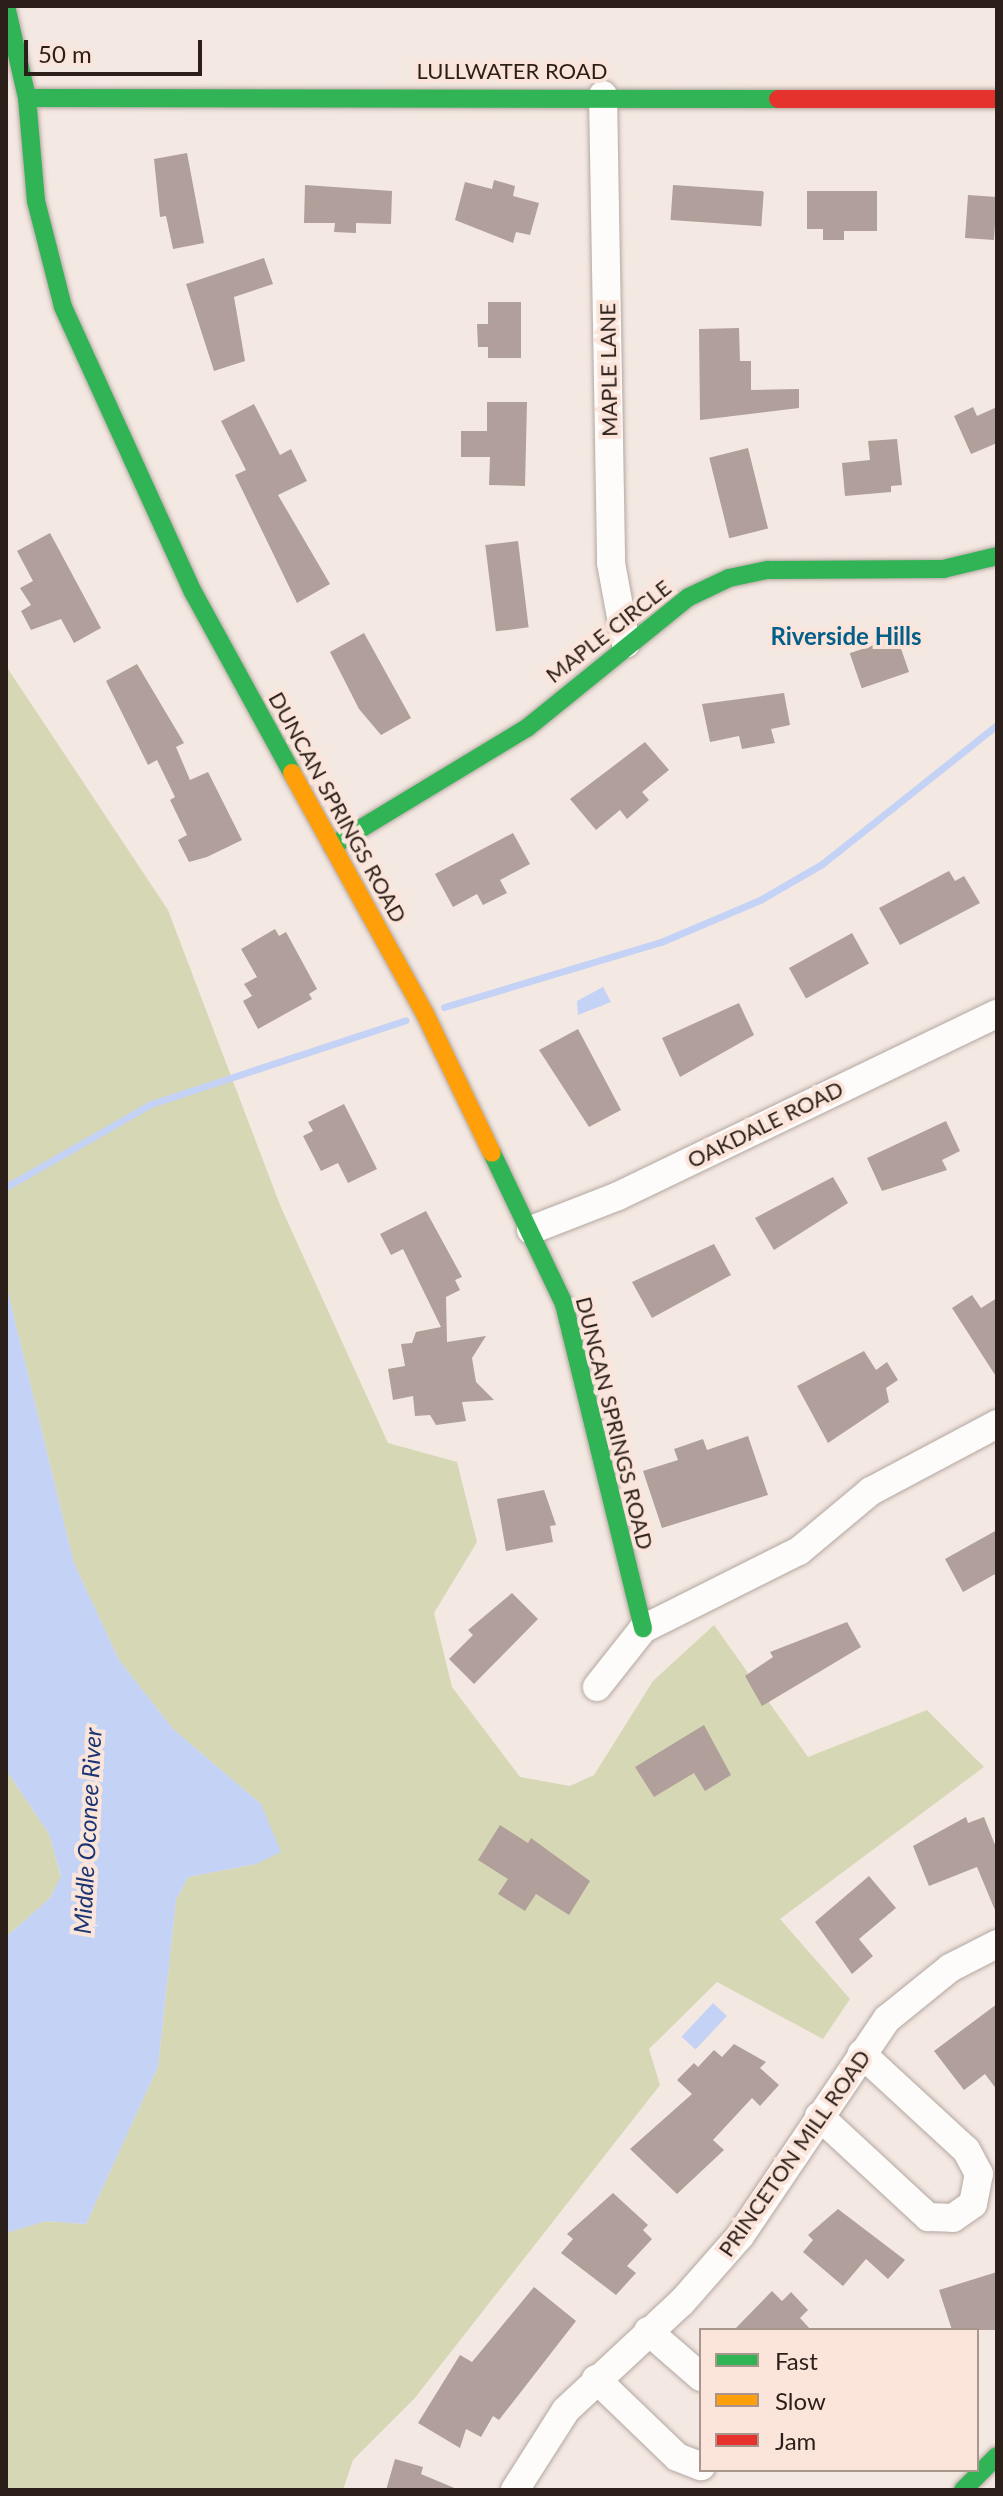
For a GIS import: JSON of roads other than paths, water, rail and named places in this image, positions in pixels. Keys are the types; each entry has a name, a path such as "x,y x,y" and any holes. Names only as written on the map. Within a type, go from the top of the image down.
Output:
{"street":[{"name":"DUNCAN SPRINGS ROAD","path":"6,6 27,98 31,164 50,263 94,383 193,592 425,1014 564,1304 643,1629"},
{"name":"LULLWATER ROAD","path":"27,98 603,95 997,99"},
{"name":"MAPLE LANE","path":"603,95 611,563 626,644"},
{"name":"MAPLE CIRCLE","path":"332,846 527,728 626,644 689,597 729,578 768,570 943,569 997,556"},
{"name":"OAKDALE ROAD","path":"531,1230 618,1196 997,1014"},
{"path":"597,1687 643,1629 799,1551 871,1491 997,1424"},
{"name":"PRINCETON MILL ROAD","path":"515,2490 545,2437 596,2379 648,2331 740,2236 862,2054 909,1998 997,1944"},
{"path":"819,2116 928,2217 953,2218 973,2204 979,2174 966,2150 862,2054"},
{"path":"648,2331 699,2375"},
{"path":"596,2379 677,2457 699,2465"},
{"path":"963,2490 997,2456"}],"water":[{"path":"603,987 611,1002 578,1015 577,1001"},
{"name":"Middle Oconee River","path":"6,1284 74,1563 119,1660 173,1729 261,1804 281,1852 256,1864 188,1877 176,1900 158,2067 86,2224 46,2221 6,2233 6,1937 50,1898 61,1876 49,1834 6,1770"},
{"path":"713,2003 727,2016 696,2050 682,2037"}],"waterway":[{"path":"444,1007 661,942 760,900 822,864 997,725"},
{"path":"6,1187 151,1104 406,1020"}],"district":[{"name":"Riverside Hills","path":"846,636"}]}
